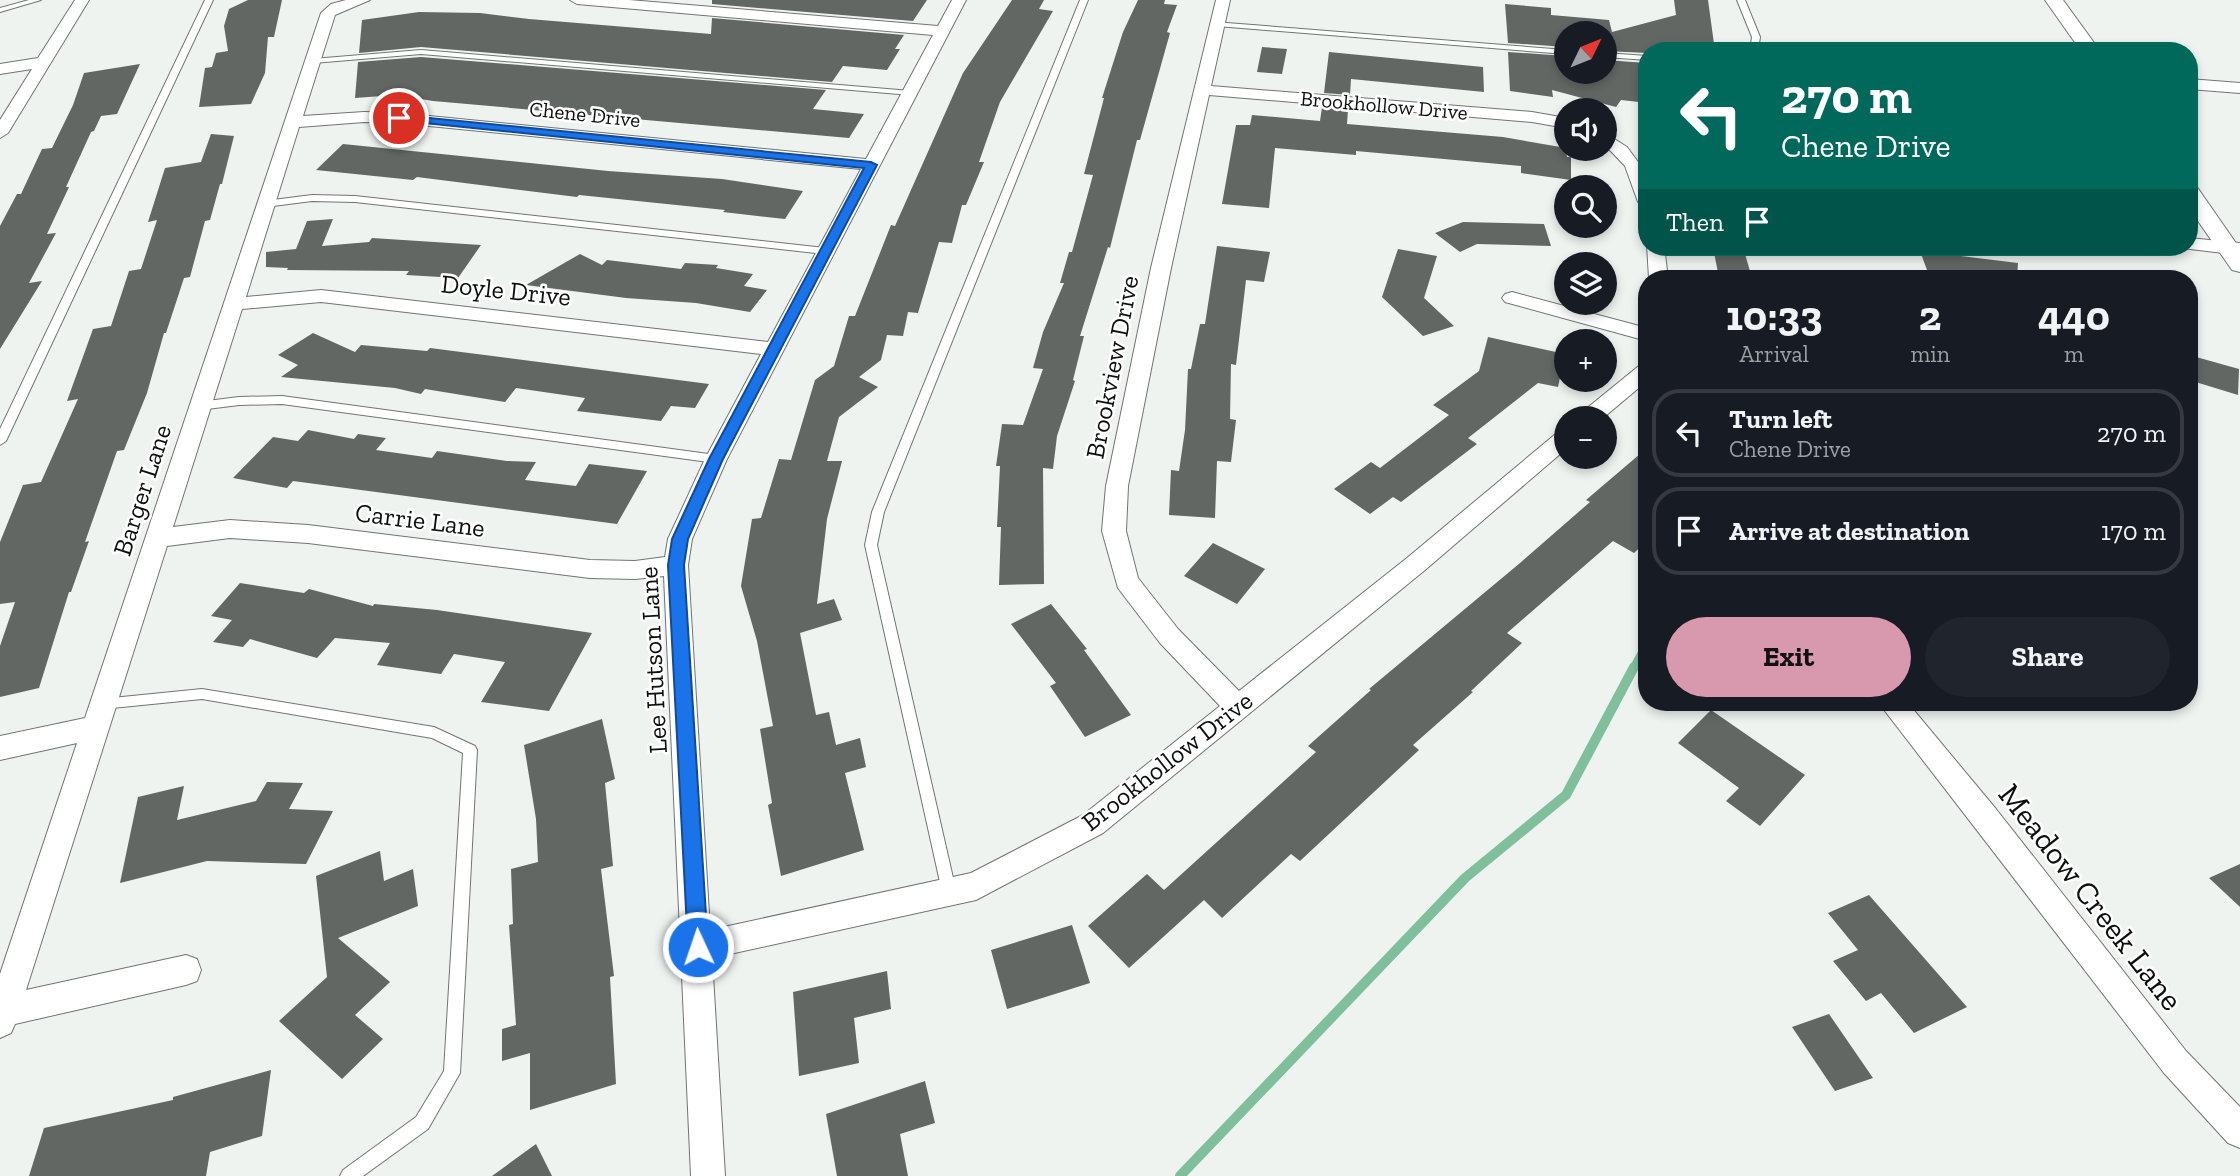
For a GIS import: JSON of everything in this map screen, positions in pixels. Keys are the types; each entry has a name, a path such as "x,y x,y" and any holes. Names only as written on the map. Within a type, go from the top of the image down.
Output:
{"street":[{"path":"2,129 82,0"},
{"name":"Barger Lane","path":"2,1016 328,13 336,7 363,0"},
{"path":"577,0 655,4 942,31"},
{"name":"Lee Hutson Lane","path":"708,1176 676,565 680,539 716,459 959,0"},
{"name":"Brookview Drive","path":"1223,0 1161,268 1119,473 1114,531 1127,581 1169,636 1238,708"},
{"path":"2054,0 2084,42"},
{"path":"0,69 45,62"},
{"path":"2198,85 2240,88"},
{"name":"Brookhollow Drive","path":"1201,90 1554,121"},
{"name":"Chene Drive","path":"293,122 363,117 399,118 871,165"},
{"path":"1617,148 1629,158 1638,174"},
{"path":"2198,204 2236,254"},
{"path":"2198,246 2236,254"},
{"name":"Doyle Drive","path":"232,304 321,296 774,349"},
{"path":"1512,298 1638,333"},
{"path":"1604,406 1638,377"},
{"name":"Brookhollow Drive","path":"698,947 976,886 1093,824 1554,448"},
{"name":"Carrie Lane","path":"156,538 230,529 308,534 590,569 635,570 676,565"},
{"name":"Meadow Creek Lane","path":"1898,711 1986,818 2175,1062 2240,1131"},
{"path":"0,748 98,716"},
{"path":"2,1016 186,971"}],"lane":[{"path":"0,9 37,0"},
{"path":"0,441 209,0"},
{"path":"949,891 871,545 878,512 1084,0"},
{"path":"1741,0 1756,37 1755,42"},
{"path":"1217,24 1554,51"},
{"path":"313,61 421,52 911,93"},
{"path":"1617,56 1638,57"},
{"path":"265,204 312,198 355,198 825,251"},
{"path":"199,406 239,401 282,400 716,459"},
{"path":"98,716 202,694 434,733 470,750 452,1073 422,1123 349,1176"}],"building":[{"path":"248,0 282,0 274,37 268,37 265,73 251,104 199,107 205,68 212,67 216,53 228,51 224,26 229,9"},
{"path":"712,0 927,0 913,21 712,4"},
{"path":"1012,0 1044,0 1039,9 1053,11 1000,102 979,162 984,162 966,205 962,205 952,243 939,242 918,313 908,312 903,336 887,335 881,360 859,377 878,387 839,417 827,461 842,461 827,519 817,604 834,599 842,620 800,633 816,715 829,712 836,745 860,738 866,767 845,773 864,850 781,876 768,805 772,803 760,729 773,726 757,641 741,586 752,519 761,518 779,459 791,460 815,380 834,366 849,316 855,316 891,225 895,226 963,73"},
{"path":"1138,0 1165,0 1164,4 1177,5 1167,32 1170,33 1140,140 1137,140 1110,248 1108,247 1080,336 1084,336 1073,380 1075,381 1057,436 1053,469 1043,468 1044,584 999,585 1001,527 997,527 1000,466 996,466 1002,424 1023,425 1043,369 1033,368 1043,332 1064,283 1060,283 1069,252 1072,252 1093,175 1084,174 1102,98 1123,32"},
{"path":"1674,0 1708,0 1714,42 1638,42 1638,53 1617,52 1617,31 1676,15"},
{"path":"1505,4 1551,8 1551,15 1609,20 1554,21 1554,46 1508,43"},
{"path":"419,12 480,13 711,34 712,18 904,35 895,49 900,49 887,70 843,66 832,82 421,47 359,53 362,20"},
{"path":"1262,47 1287,49 1282,74 1257,72"},
{"path":"1329,52 1483,67 1484,92 1351,79 1350,95 1324,93"},
{"path":"1508,52 1554,55 1554,84 1617,84 1617,61 1638,62 1638,102 1621,100 1617,106 1617,98 1582,98 1552,90 1553,97 1510,91"},
{"path":"421,57 826,90 813,109 864,114 849,138 433,101 384,93 382,96 355,98 358,62"},
{"path":"140,64 117,114 101,116 91,132 47,234 56,233 29,283 42,281 0,349 0,226 17,194 21,194 42,149 52,148 73,105 84,73"},
{"path":"1322,107 1348,109 1347,124 1503,137 1554,146 1554,161 1571,161 1571,175 1554,175 1554,178 1521,173 1521,166 1356,151 1356,155 1275,148 1269,208 1222,204 1236,125 1250,125 1252,115 1320,121"},
{"path":"211,134 234,136 222,184 210,220 205,221 190,277 184,278 164,333 147,393 124,450 117,451 39,688 0,697 0,646 15,602 0,604 0,542 23,485 41,482 78,399 67,401 93,329 111,326 129,271 141,269 157,220 148,222 165,168 201,162"},
{"path":"343,144 608,171 722,179 803,191 785,219 723,212 725,210 579,195 577,197 417,177 413,180 316,170"},
{"path":"333,219 322,246 369,242 372,238 481,245 458,278 406,275 409,271 287,270 288,268 266,267 266,252 296,249 307,221"},
{"path":"1463,222 1544,224 1551,246 1477,244 1460,252 1435,233"},
{"path":"1217,246 1270,252 1264,282 1246,280 1236,365 1231,364 1230,419 1236,420 1231,462 1217,461 1215,518 1169,515 1171,470 1179,471 1185,430 1188,369 1191,369 1200,324 1205,324"},
{"path":"1398,249 1437,256 1424,298 1454,326 1423,336 1382,297"},
{"path":"580,254 602,265 607,260 681,269 685,263 718,265 716,268 753,274 744,286 767,290 750,312 696,303 626,298 526,285"},
{"path":"1715,256 1746,256 1750,270 1717,270"},
{"path":"1922,256 1961,256 2018,263 2018,270 1927,270"},
{"path":"313,333 355,352 361,345 427,351 430,348 709,384 695,408 671,406 661,421 577,411 585,398 516,388 505,402 425,389 421,394 395,388 281,377 298,365 278,355"},
{"path":"1488,337 1554,352 1554,386 1538,383 1468,438 1477,444 1401,502 1393,497 1370,514 1334,489 1371,462 1380,468 1449,415 1433,405 1479,371"},
{"path":"2198,358 2239,369 2238,395 2198,383"},
{"path":"308,430 354,439 358,434 386,438 376,450 432,458 437,451 507,461 536,462 525,480 576,486 589,464 647,471 617,524 293,481 287,488 233,478 273,437 298,441"},
{"path":"1638,456 1638,549 1634,553 1613,541 1507,633 1522,643 1471,691 1473,692 1413,745 1419,750 1300,861 1291,854 1222,918 1204,900 1129,968 1088,926 1147,874 1164,890 1316,752 1308,746 1371,690 1369,689 1590,502 1586,500"},
{"path":"1213,543 1265,569 1237,604 1184,576"},
{"path":"240,583 304,593 309,589 373,606 437,610 592,633 549,711 481,702 505,662 454,654 441,674 377,665 390,643 335,638 317,658 250,639 243,647 213,642 232,620 211,616"},
{"path":"1051,604 1087,649 1084,650 1131,715 1085,737 1050,686 1056,683 1011,624"},
{"path":"1712,711 1805,775 1760,826 1726,801 1739,788 1678,743"},
{"path":"602,719 615,779 605,783 613,866 601,869 614,976 610,977 616,1084 530,1110 530,1053 502,1061 502,1029 516,1025 509,925 513,924 511,869 538,862 536,819 524,745"},
{"path":"267,782 303,783 289,809 333,811 306,864 207,861 120,883 138,797 184,786 177,820 256,801"},
{"path":"380,851 384,881 413,869 418,906 338,938 390,982 355,1015 383,1039 342,1079 279,1021 327,977 316,876"},
{"path":"2240,864 2240,907 2209,878"},
{"path":"1869,895 1967,1007 1914,1033 1881,993 1866,1001 1833,961 1858,950 1828,913"},
{"path":"1072,925 1090,983 1007,1009 991,950"},
{"path":"887,971 891,1009 854,1018 859,1063 799,1076 793,992"},
{"path":"1829,1014 1873,1078 1835,1091 1792,1027"},
{"path":"271,1070 262,1136 210,1152 206,1176 29,1176 44,1128 173,1100 173,1097"},
{"path":"925,1081 935,1123 900,1134 908,1176 837,1176 826,1114"},
{"path":"536,1144 552,1176 492,1176"}],"waterway":[{"path":"1633,669 1638,660"},
{"path":"1180,1176 1465,878 1566,795 1634,667"}],"route":[{"path":"399,118 871,165 716,459 680,539 676,565 698,947"}]}
